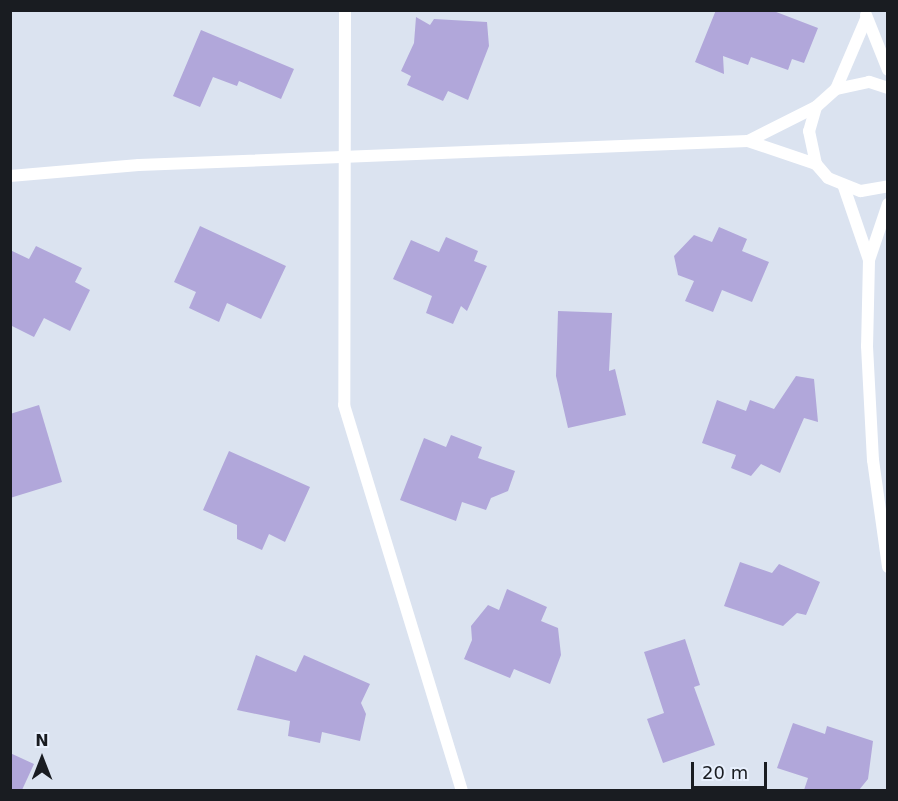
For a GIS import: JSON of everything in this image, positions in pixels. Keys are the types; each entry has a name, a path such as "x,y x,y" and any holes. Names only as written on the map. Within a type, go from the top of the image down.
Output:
{"lane":[{"path":"345,10 346,158 342,380 348,426 462,790"},
{"path":"748,141 816,107 836,89 866,15"},
{"path":"866,15 888,70"},
{"path":"836,89 869,82 888,88"},
{"path":"816,107 809,131 816,164"},
{"path":"10,176 139,165 748,141 816,164 844,188 869,260"},
{"path":"844,188 861,191 888,186"},
{"path":"888,204 869,260 867,346 873,460 888,567"}],"building":[{"path":"716,10 771,10 818,28 804,63 792,59 788,70 751,57 748,65 723,56 724,74 695,62"},
{"path":"416,17 430,25 434,19 487,22 489,46 468,100 448,91 443,101 407,85 411,76 401,71 414,43"},
{"path":"201,30 294,69 281,99 239,81 237,86 213,77 200,107 173,96"},
{"path":"200,226 286,266 261,319 227,303 219,322 189,308 196,292 174,282"},
{"path":"719,227 747,239 742,251 769,262 752,302 722,290 713,312 685,301 694,281 678,275 674,256 694,235 712,242"},
{"path":"446,237 478,251 474,261 487,266 467,311 461,306 453,324 426,313 432,296 393,279 411,240 439,252"},
{"path":"36,246 82,268 75,282 90,290 70,331 44,318 34,337 10,325 10,250 29,259"},
{"path":"558,311 612,313 609,371 615,369 626,415 568,428 556,376"},
{"path":"796,376 814,379 818,422 804,418 780,473 761,464 751,476 731,468 736,455 702,443 717,400 746,411 750,400 774,409"},
{"path":"39,405 62,482 10,498 10,414"},
{"path":"451,435 482,447 478,458 515,471 508,491 491,498 486,510 462,502 456,521 400,500 424,438 446,447"},
{"path":"229,451 310,487 285,542 269,534 262,550 237,539 237,525 203,510"},
{"path":"740,562 772,573 779,564 820,582 806,615 797,613 783,626 724,606"},
{"path":"507,589 547,607 541,621 558,628 561,655 550,684 514,669 510,678 464,659 472,640 471,626 488,605 499,610"},
{"path":"685,639 700,685 694,687 715,745 663,763 647,719 664,713 644,652"},
{"path":"256,655 296,672 304,655 370,684 361,703 366,714 360,741 322,732 320,743 288,736 290,721 237,710"},
{"path":"793,723 825,734 827,726 873,741 868,779 859,790 804,790 808,778 777,768"},
{"path":"10,753 34,764 22,790 10,790"}]}
